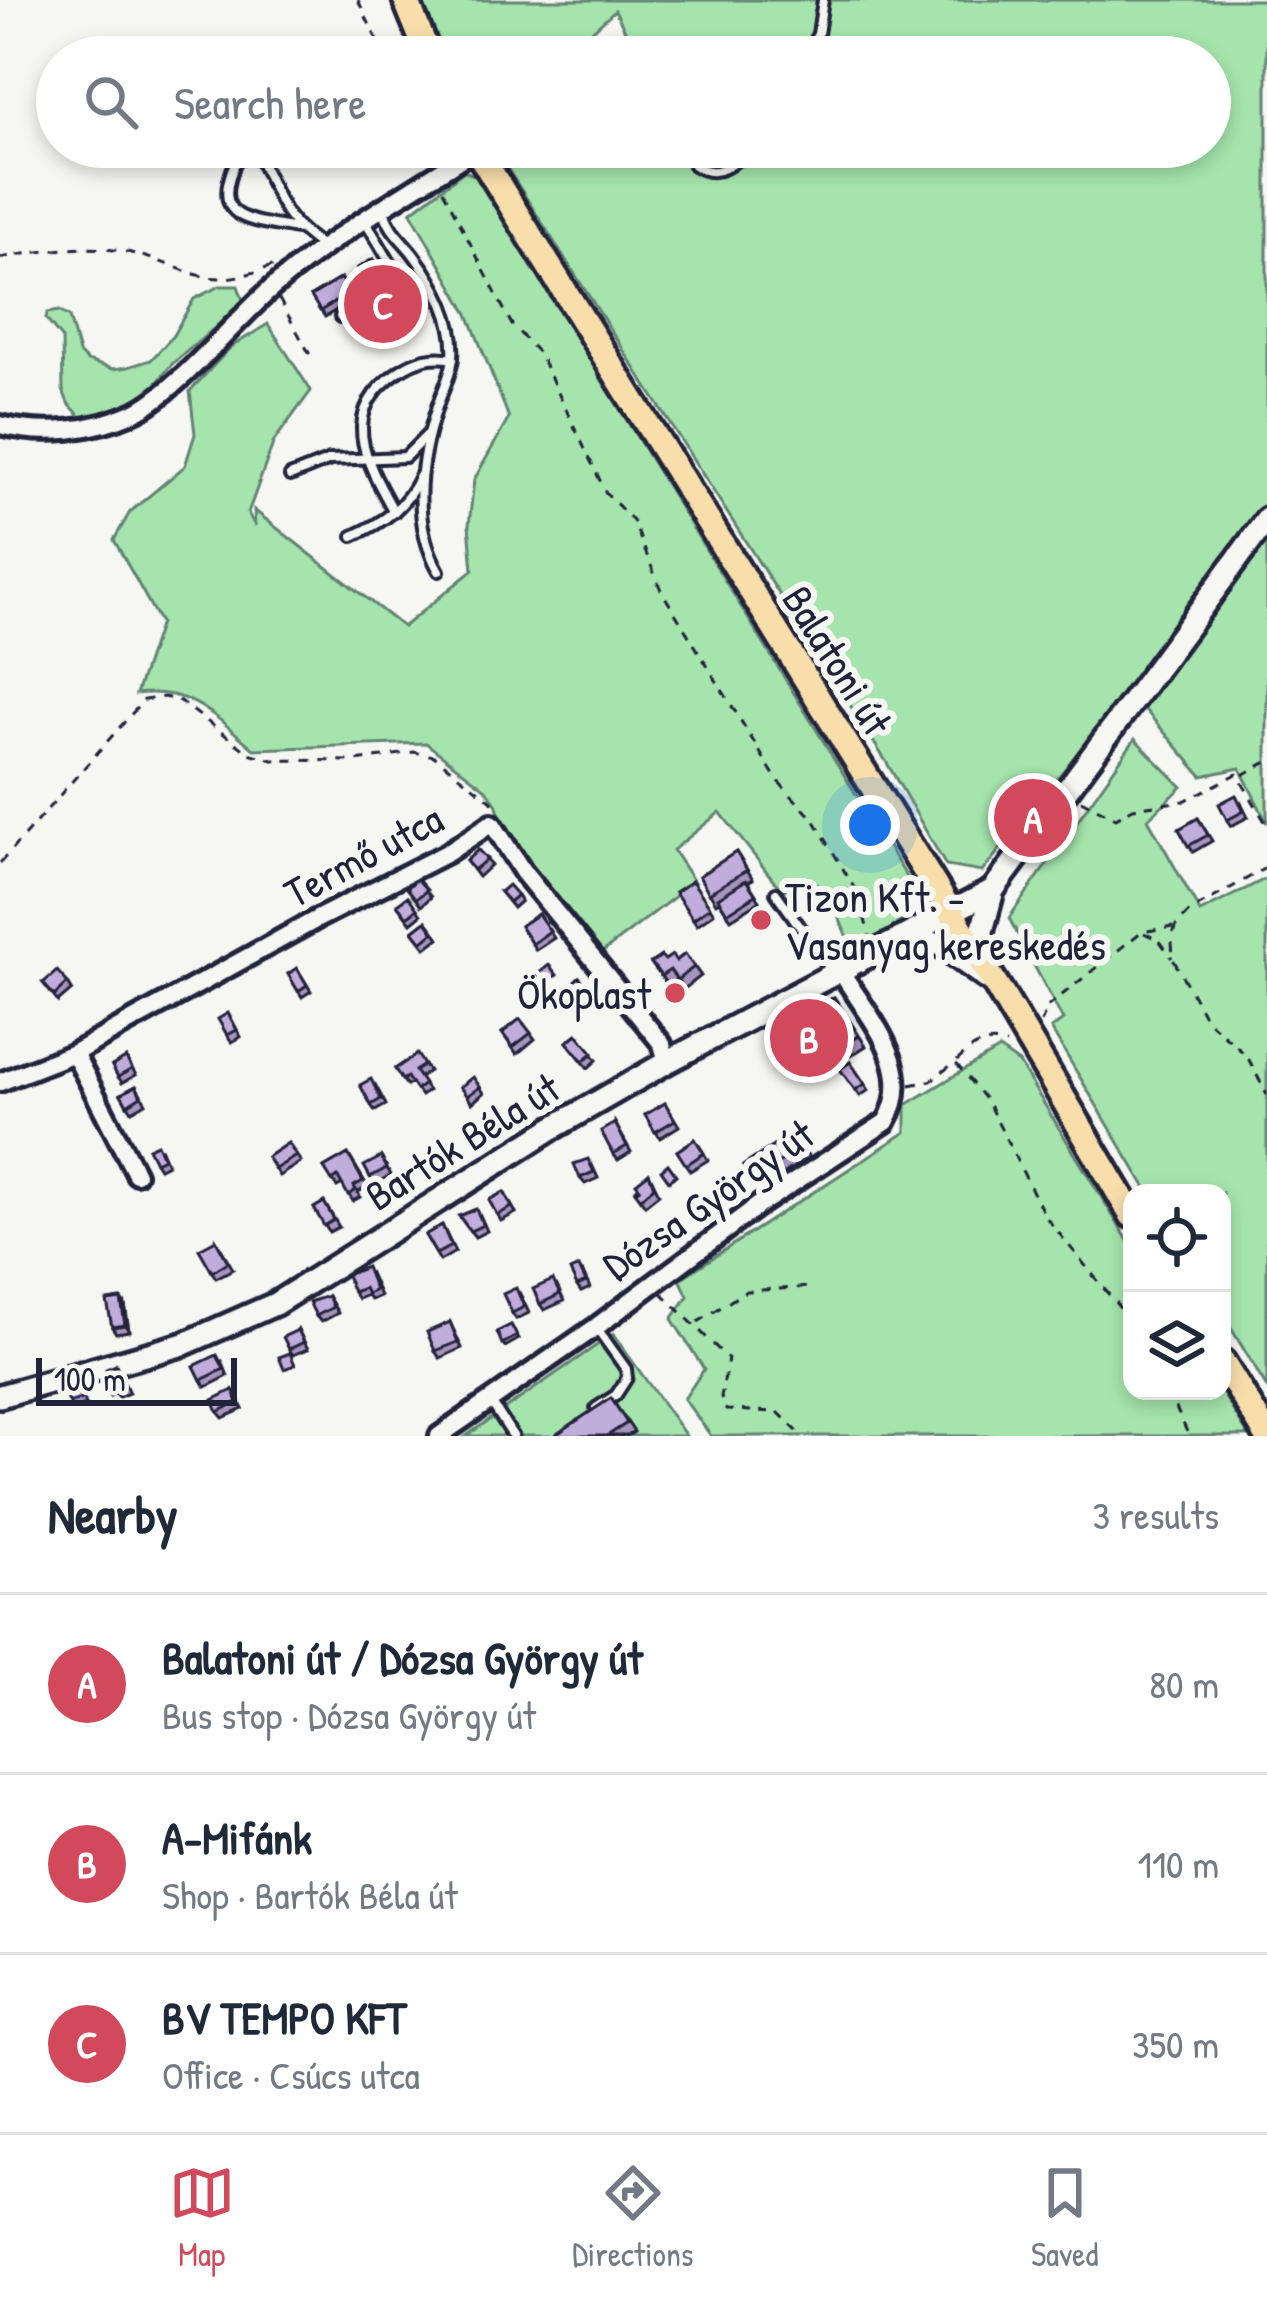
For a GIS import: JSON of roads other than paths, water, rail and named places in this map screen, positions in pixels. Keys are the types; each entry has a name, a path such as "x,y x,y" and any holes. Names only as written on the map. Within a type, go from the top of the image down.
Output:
{"main road":[{"path":"406,0 421,36"},
{"name":"Balatoni út","path":"489,168 998,988 1123,1200"},
{"path":"1231,1377 1267,1435"}],"street":[{"path":"0,424 64,431 139,411 274,286 448,168"},
{"path":"998,988 982,935 993,890 1267,519"},
{"name":"Termő utca","path":"0,1082 74,1053 447,853 492,823 548,905 662,1044 667,1063"},
{"path":"950,913 993,890"},
{"name":"Bartók Béla út","path":"0,1396 184,1344 239,1322 289,1296 551,1129 950,913"},
{"path":"900,941 939,944 998,988"},
{"name":"Dózsa György út","path":"439,1436 759,1205 886,1122 895,1108 897,1067 839,975"},
{"path":"74,1053 136,1174"}],"lane":[{"path":"817,36 823,0"},
{"path":"234,168 226,190 227,205 239,217 296,229"},
{"path":"263,168 280,206 319,253"},
{"path":"383,208 397,239 413,254 445,305 454,359 428,434 423,469 422,529 427,550 440,571"},
{"path":"340,317 405,287 365,221"},
{"path":"394,512 368,459 360,416 377,386 412,362 437,356 454,359"},
{"path":"290,476 330,460 405,457 428,434"},
{"path":"352,536 409,501 423,469"},
{"path":"776,893 839,975"},
{"path":"586,1415 616,1395 627,1378 626,1369 596,1327"},
{"path":"491,1401 513,1436"}],"place":[{"name":"BV TEMPO KFT","path":"383,304"},
{"name":"Balatoni út / Dózsa György út","path":"1033,818"},
{"name":"Tizon Kft. - Vasanyag kereskedés","path":"761,920"},
{"name":"Ökoplast","path":"675,993"},
{"name":"A-Mifánk","path":"809,1038"}]}
